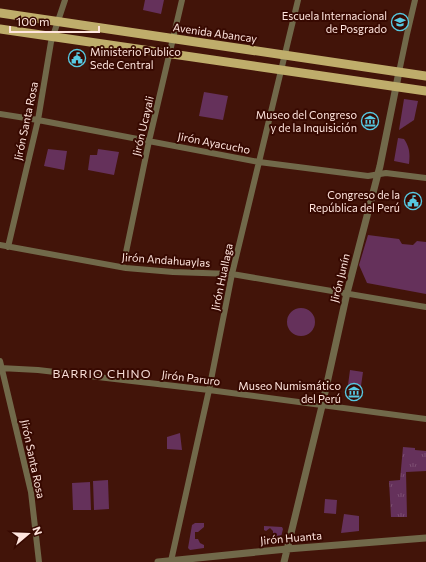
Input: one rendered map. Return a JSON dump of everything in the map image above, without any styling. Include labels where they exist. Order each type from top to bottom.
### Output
[{"type":"main road","name":"Avenida Abancay","points":[[0,13],[426,76]]},
{"type":"main road","points":[[0,30],[170,53],[282,71],[426,91]]},
{"type":"street","name":"Jirón Santa Rosa","points":[[8,247],[38,120],[52,37],[65,0]]},
{"type":"street","name":"Jirón Ucayali","points":[[124,262],[149,141],[182,0]]},
{"type":"street","name":"Jirón Huallaga","points":[[171,561],[209,390],[232,274],[298,0]]},
{"type":"street","name":"Jirón Junín","points":[[284,562],[322,406],[347,293],[378,174],[397,87],[405,41],[415,0]]},
{"type":"street","name":"Jirón Ayacucho","points":[[0,114],[259,162],[368,176],[386,173],[426,178]]},
{"type":"street","name":"Jirón Andahuaylas","points":[[0,245],[124,262],[173,272],[232,274],[426,307]]},
{"type":"street","name":"Jirón Santa Rosa","points":[[1,365],[31,492],[39,562]]},
{"type":"street","name":"Jirón Paruro","points":[[1,365],[209,390],[426,419]]},
{"type":"street","name":"Jirón Huanta","points":[[158,562],[287,549],[426,538]]},
{"type":"green space","points":[[145,0],[164,0],[161,14],[143,10]]},
{"type":"green space","points":[[204,92],[228,96],[223,120],[199,116]]},
{"type":"green space","points":[[404,99],[418,101],[414,120],[399,130]]},
{"type":"green space","points":[[398,138],[404,139],[407,145],[409,164],[394,161]]},
{"type":"green space","points":[[48,149],[67,151],[64,170],[44,166]]},
{"type":"green space","points":[[98,149],[119,152],[114,175],[88,170],[90,155],[97,155]]},
{"type":"green space","points":[[368,235],[399,239],[402,244],[413,245],[417,241],[426,242],[426,294],[367,283],[359,265]]},
{"type":"green space","points":[[301,308],[311,312],[315,322],[311,332],[301,336],[291,332],[287,322],[291,312]]},
{"type":"green space","points":[[350,370],[363,372],[361,386],[348,385]]},
{"type":"green space","points":[[180,433],[182,450],[167,449],[167,437]]},
{"type":"green space","points":[[403,447],[426,451],[426,471],[406,472],[407,517],[391,517],[389,481],[400,480]]},
{"type":"green space","points":[[108,480],[109,509],[94,510],[93,481]]},
{"type":"green space","points":[[90,482],[91,510],[73,510],[72,483]]},
{"type":"green space","points":[[325,499],[337,500],[336,514],[324,513]]},
{"type":"green space","points":[[344,514],[359,516],[359,531],[341,533]]},
{"type":"green space","points":[[195,523],[204,523],[204,527],[198,532],[195,532],[195,539],[198,539],[200,543],[204,545],[204,548],[190,550],[188,548],[192,525]]},
{"type":"green space","points":[[264,526],[282,527],[283,529],[280,541],[264,543],[266,538],[271,540],[273,538],[273,531],[270,528],[266,531],[264,530]]},
{"type":"place","name":"Escuela Internacional de Posgrado","points":[[400,22]]},
{"type":"place","name":"Ministerio Publico Sede Central","points":[[77,58]]},
{"type":"place","name":"Museo del Congreso y de la Inquisición","points":[[370,121]]},
{"type":"place","name":"Congreso de la República del Perú","points":[[413,201]]},
{"type":"place","name":"Museo Numismático del Perú","points":[[354,392]]},
{"type":"district","name":"BARRIO CHINO","points":[[102,374]]}]
